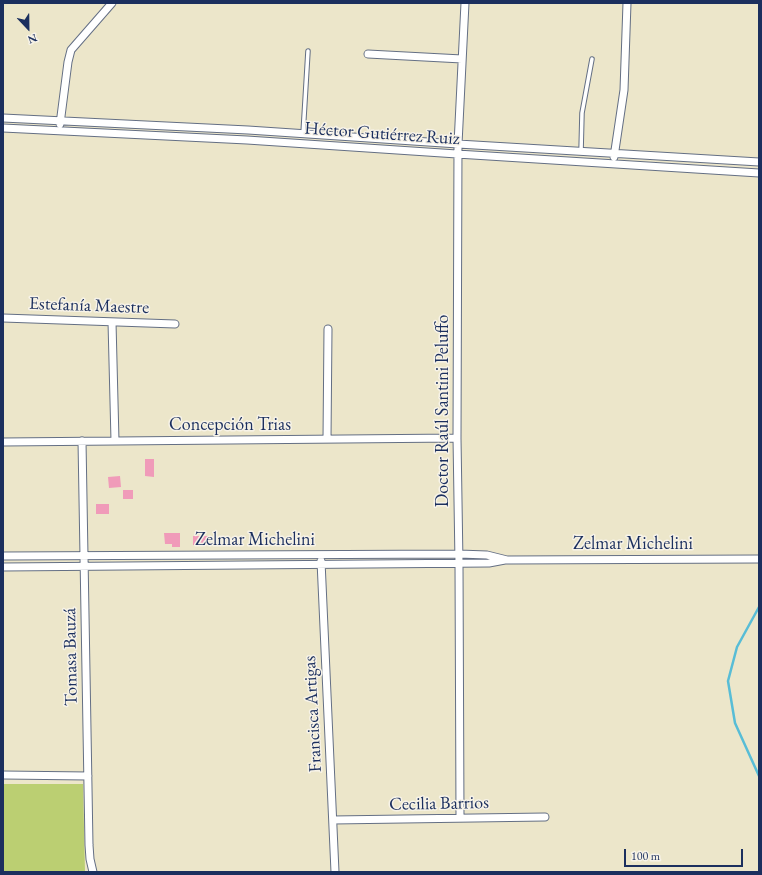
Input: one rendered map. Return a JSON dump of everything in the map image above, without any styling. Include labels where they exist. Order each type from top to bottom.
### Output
[{"type":"street","points":[[59,131],[68,62],[71,50],[112,3]]},
{"type":"street","name":"Doctor Raúl Santini Peluffo","points":[[460,818],[457,438],[458,144],[465,3]]},
{"type":"street","points":[[614,164],[614,154],[624,90],[627,3]]},
{"type":"street","points":[[368,54],[462,59]]},
{"type":"street","name":"Héctor Gutiérrez Ruiz","points":[[3,118],[303,134],[759,162]]},
{"type":"street","name":"Héctor Gutiérrez Ruiz","points":[[3,128],[247,140],[759,173]]},
{"type":"street","name":"Estefanía Maestre","points":[[3,318],[175,324]]},
{"type":"street","points":[[112,322],[115,441]]},
{"type":"street","points":[[327,439],[328,329]]},
{"type":"street","name":"Concepción Trias","points":[[3,442],[457,438]]},
{"type":"street","name":"Tomasa Bauzá","points":[[82,441],[89,851],[93,872]]},
{"type":"street","name":"Zelmar Michelini","points":[[3,556],[459,554],[487,556],[507,560]]},
{"type":"street","name":"Francisca Artigas","points":[[321,555],[335,872]]},
{"type":"street","name":"Zelmar Michelini","points":[[3,567],[489,563],[507,560],[759,559]]},
{"type":"street","points":[[3,774],[88,776]]},
{"type":"street","name":"Cecilia Barrios","points":[[333,820],[545,817]]},
{"type":"lane","points":[[303,134],[308,51]]},
{"type":"lane","points":[[581,152],[582,113],[592,59]]},
{"type":"green space","points":[[3,784],[83,784],[85,872],[3,872]]},
{"type":"building","points":[[145,459],[154,459],[154,477],[145,476]]},
{"type":"building","points":[[120,476],[121,487],[109,488],[108,477]]},
{"type":"building","points":[[123,490],[133,490],[133,499],[123,499]]},
{"type":"building","points":[[96,504],[109,504],[109,514],[96,514]]},
{"type":"building","points":[[164,533],[180,533],[180,547],[172,547],[172,544],[165,544]]},
{"type":"building","points":[[193,536],[208,536],[208,545],[193,545]]},
{"type":"waterway","points":[[759,607],[737,647],[728,681],[735,723],[759,776]]}]
